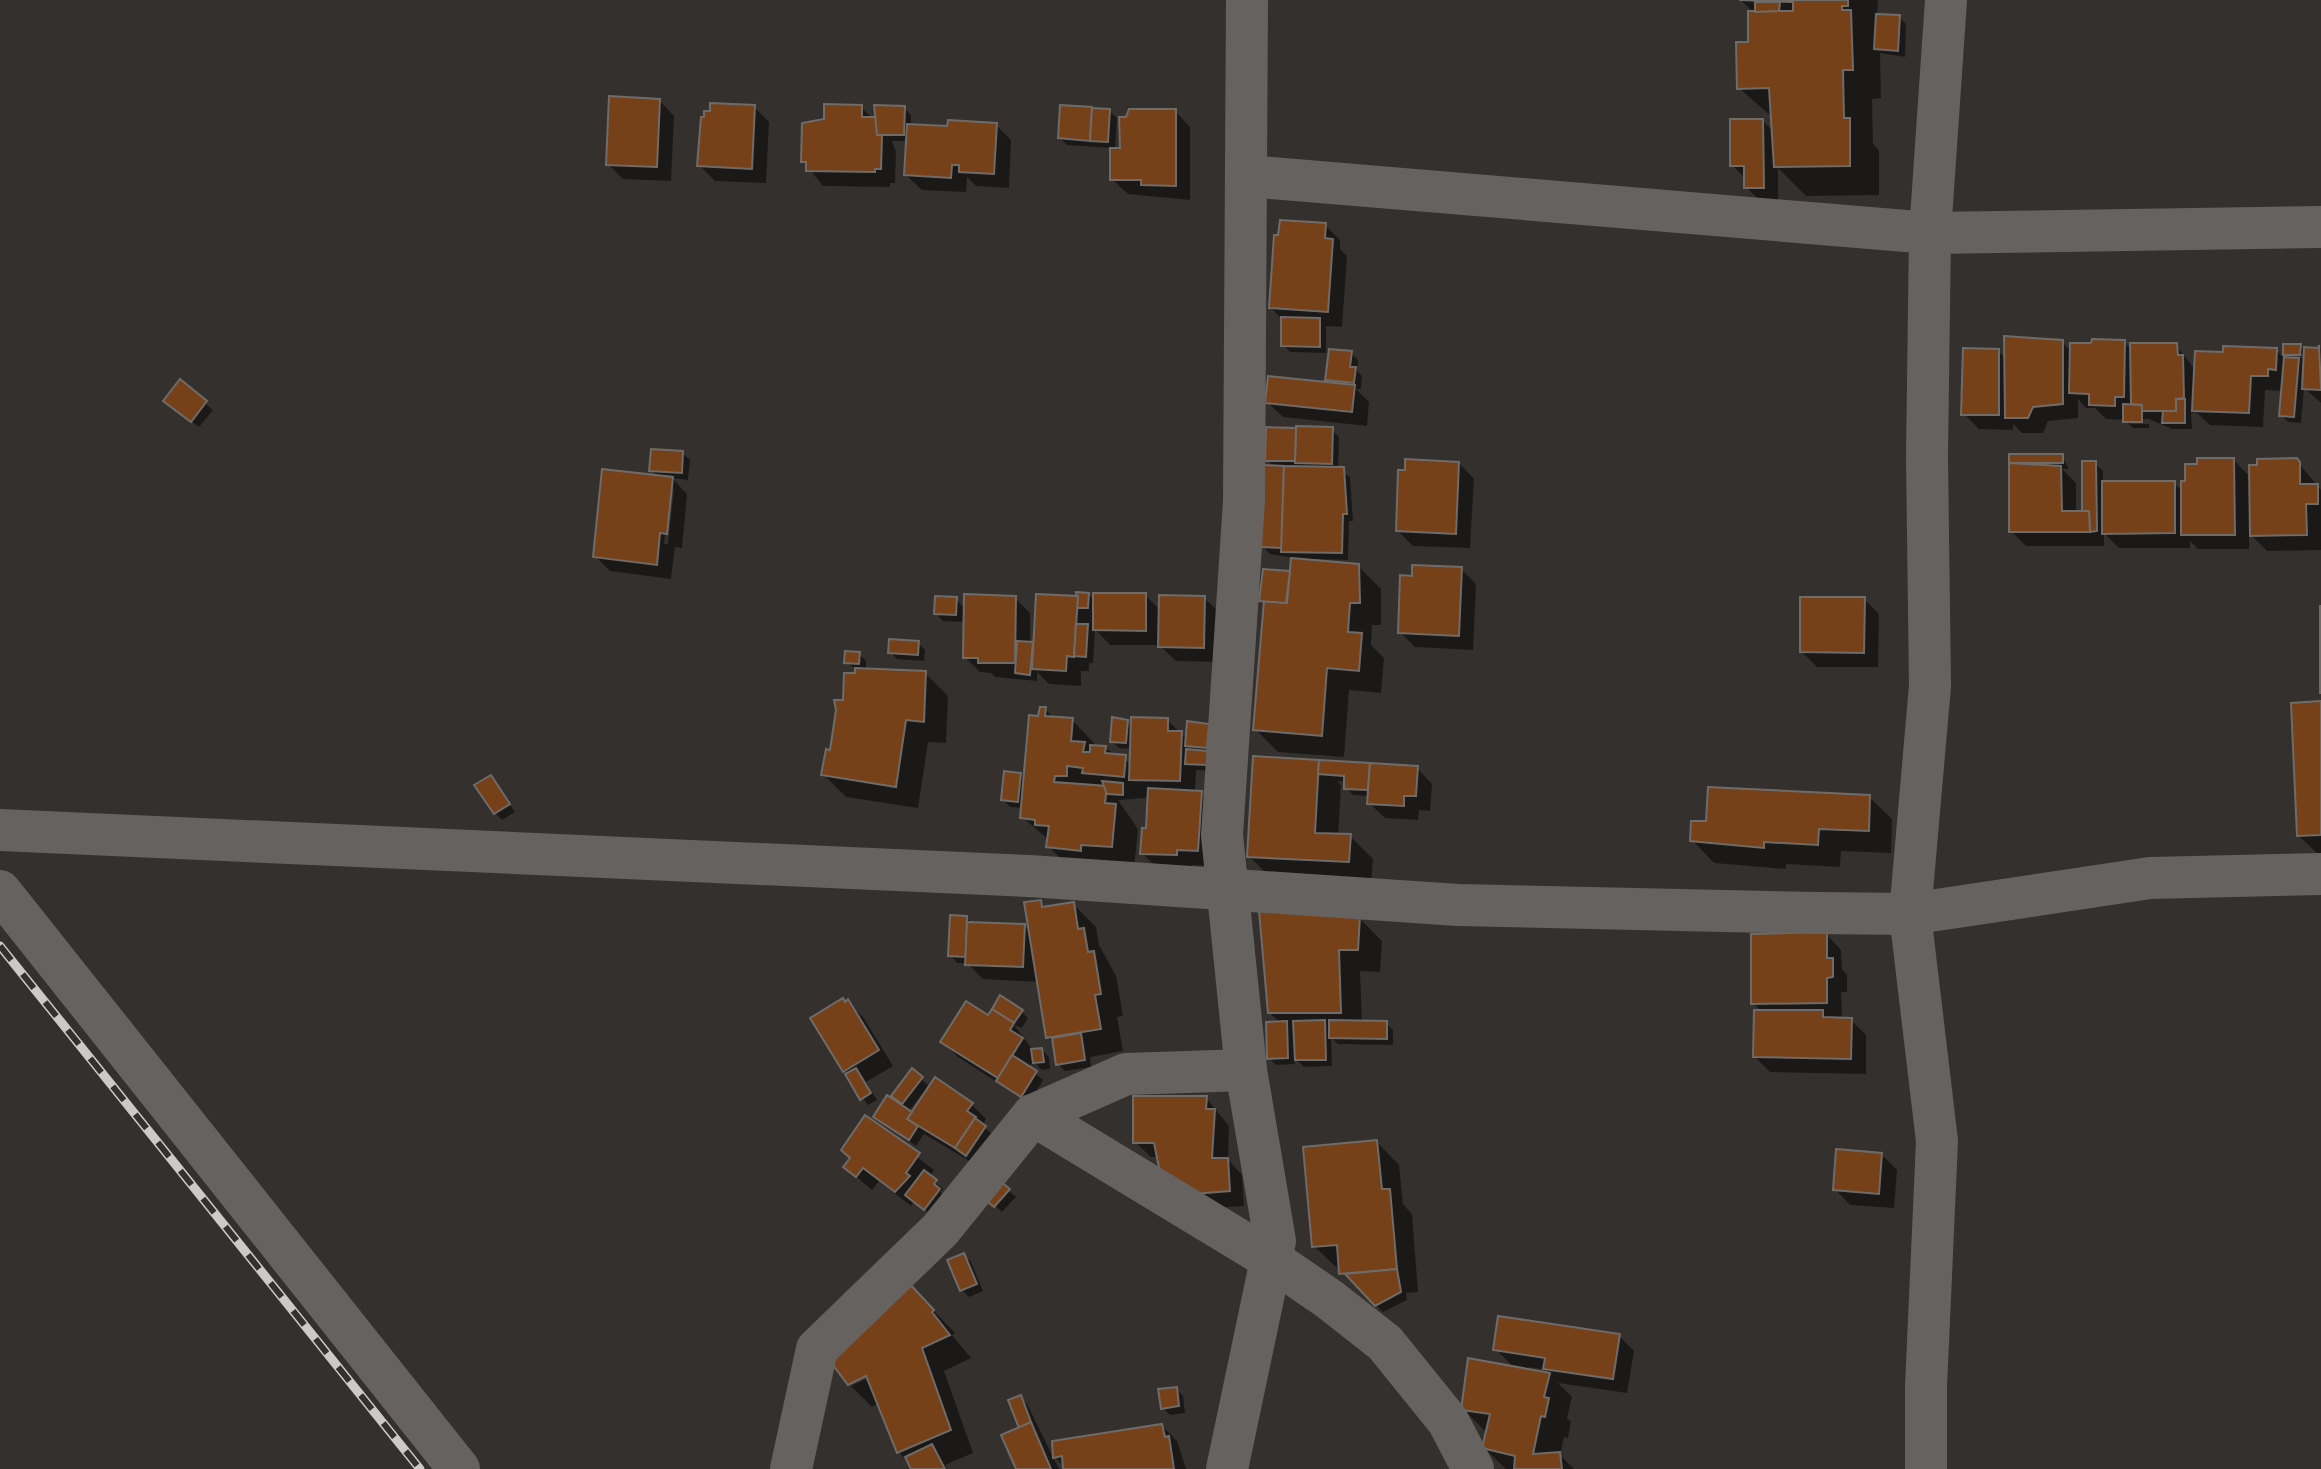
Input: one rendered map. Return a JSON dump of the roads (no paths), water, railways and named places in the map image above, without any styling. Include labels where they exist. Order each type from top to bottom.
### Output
[{"type":"street","points":[[1227,1469],[1275,1241],[1246,1070],[1222,835],[1244,501],[1247,0]]},
{"type":"street","points":[[1926,1469],[1926,1387],[1937,1141],[1910,914],[1930,686],[1927,456],[1930,233],[1946,0]]},
{"type":"street","points":[[1247,176],[1930,233],[2321,227]]},
{"type":"street","points":[[0,830],[1029,876],[1458,905],[1910,914],[2150,878],[2321,874]]},
{"type":"street","points":[[0,891],[459,1469]]},
{"type":"street","points":[[791,1469],[817,1349],[940,1230],[1033,1115],[1126,1074],[1246,1070]]},
{"type":"street","points":[[1033,1115],[1272,1260],[1385,1343],[1448,1421],[1473,1469]]},
{"type":"railway","points":[[0,946],[420,1469]]}]
